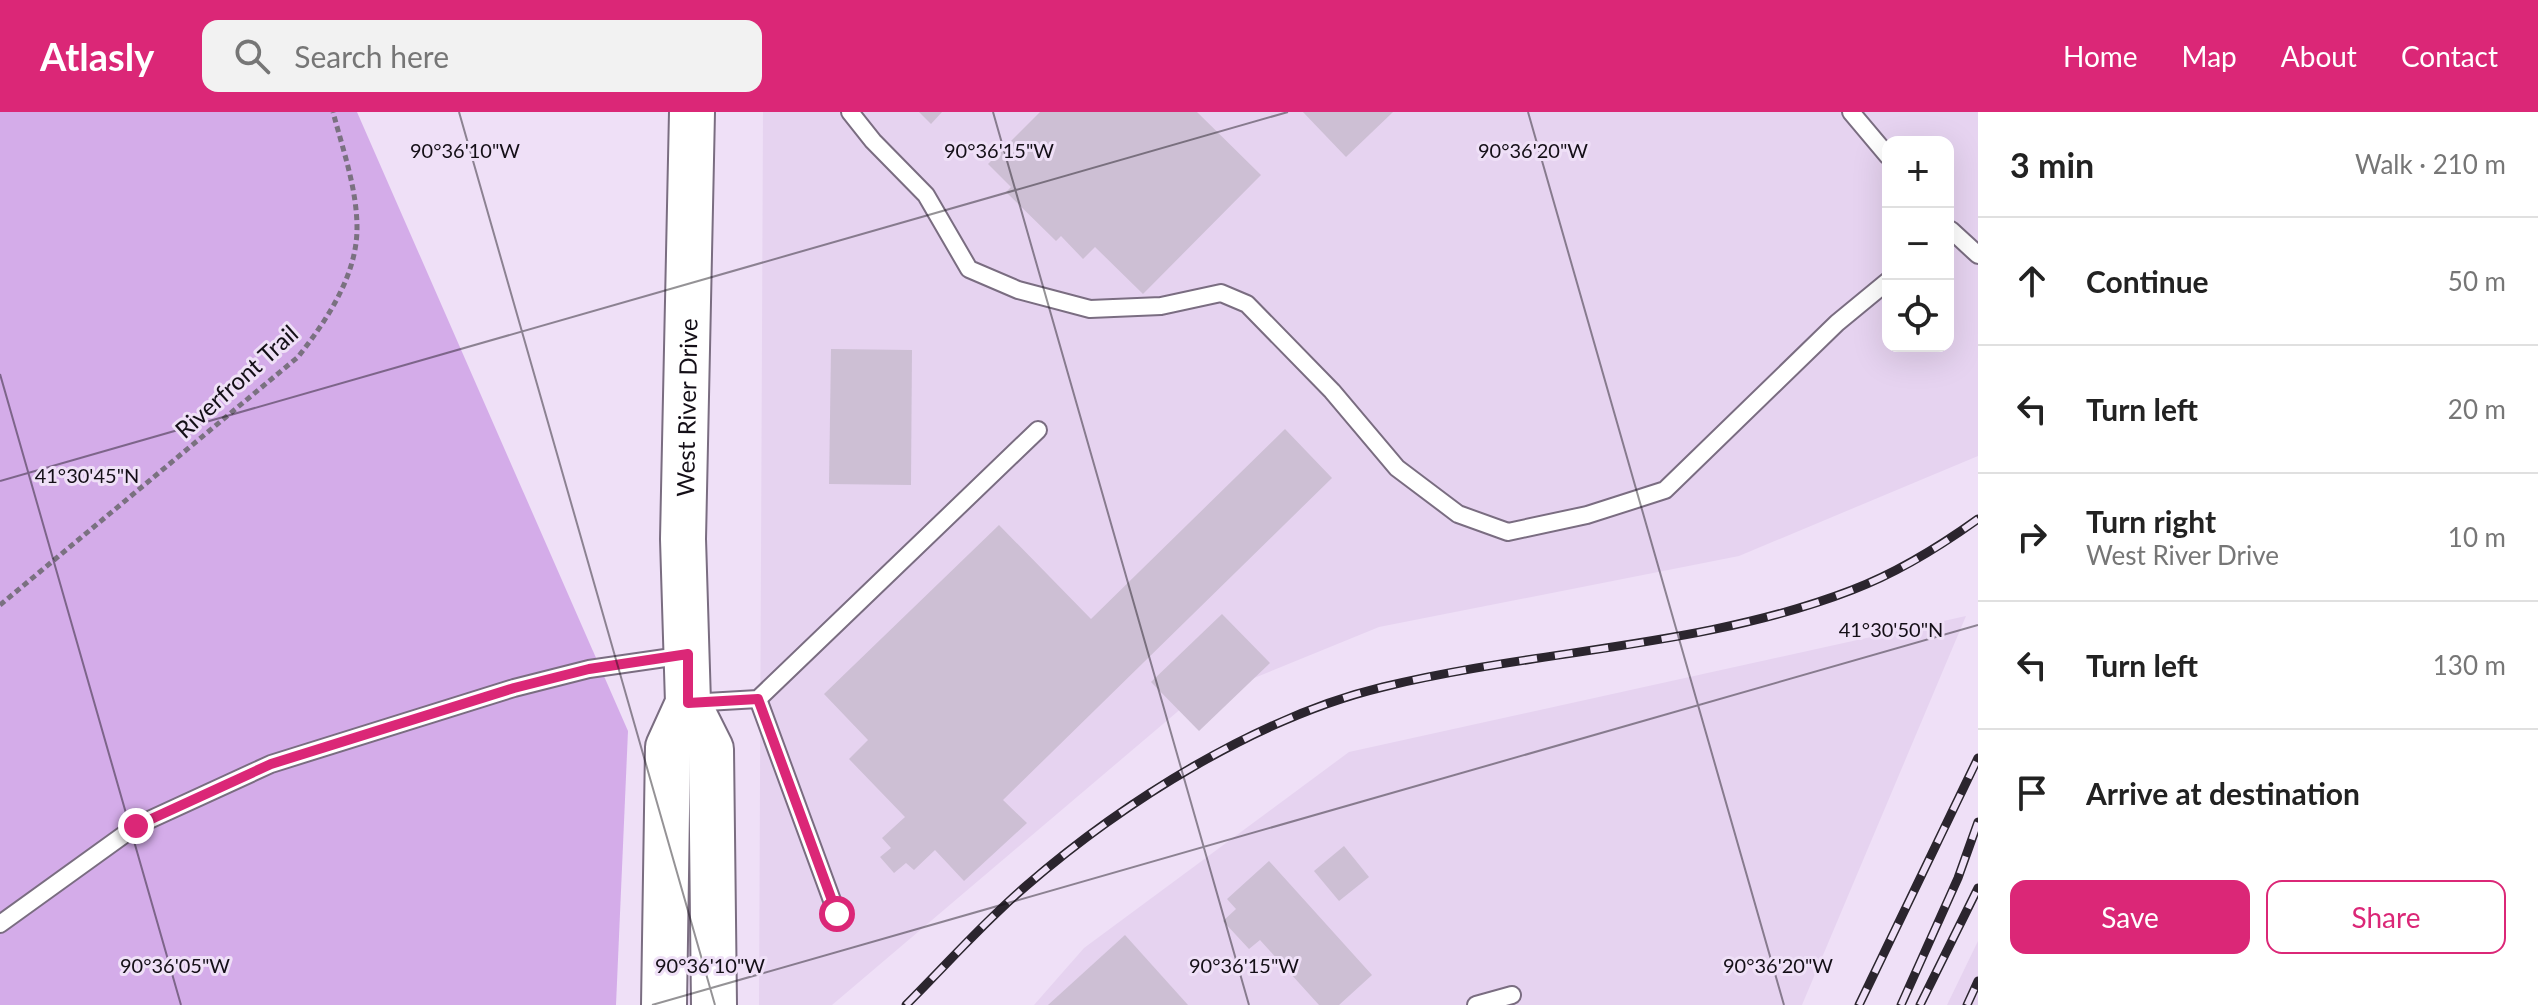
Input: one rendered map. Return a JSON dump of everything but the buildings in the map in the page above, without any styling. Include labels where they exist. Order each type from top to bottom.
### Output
[{"type":"main road","name":"West River Drive","points":[[664,1005],[668,747],[688,703],[683,539],[692,112]]},
{"type":"main road","name":"West River Drive","points":[[688,703],[711,749],[714,1005]]},
{"type":"lane","points":[[850,112],[873,141],[926,195],[969,269],[1018,290],[1090,309],[1161,306],[1221,293],[1247,304],[1332,391],[1397,468],[1458,514],[1508,532],[1587,515],[1665,490],[1837,323],[1882,286]]},
{"type":"lane","points":[[1851,112],[1882,149]]},
{"type":"lane","points":[[1954,234],[1978,255]]},
{"type":"lane","points":[[688,703],[758,699],[1038,430]]},
{"type":"lane","points":[[0,924],[136,826],[271,764],[514,688],[589,669],[688,654]]},
{"type":"lane","points":[[758,699],[837,914]]},
{"type":"lane","points":[[1476,1005],[1512,995]]},
{"type":"path","name":"Riverfront Trail","points":[[0,605],[298,357],[324,324],[348,274],[357,230],[352,184],[333,112]]},
{"type":"shaded area","points":[[0,112],[357,112],[628,731],[616,1005],[0,1005]]},
{"type":"shaded area","points":[[763,112],[1978,112],[1978,456],[1739,556],[1379,627],[1183,707],[832,1005],[759,1005]]},
{"type":"shaded area","points":[[1966,616],[1802,1005],[1034,1005],[1084,948],[1349,752]]},
{"type":"shaded area","points":[[1978,941],[1978,1005],[1947,1005]]},
{"type":"railway","points":[[906,1005],[1010,900],[1105,824],[1194,766],[1288,719],[1383,687],[1442,674],[1679,636],[1795,609],[1885,576],[1978,519]]},
{"type":"railway","points":[[1859,1005],[1978,758]]},
{"type":"railway","points":[[1901,1005],[1958,878],[1978,822]]},
{"type":"railway","points":[[1920,1005],[1978,888]]},
{"type":"railway","points":[[1967,1005],[1978,981]]},
{"type":"route","points":[[136,826],[271,764],[514,688],[589,669],[688,654],[688,703],[758,699],[837,914]]}]
